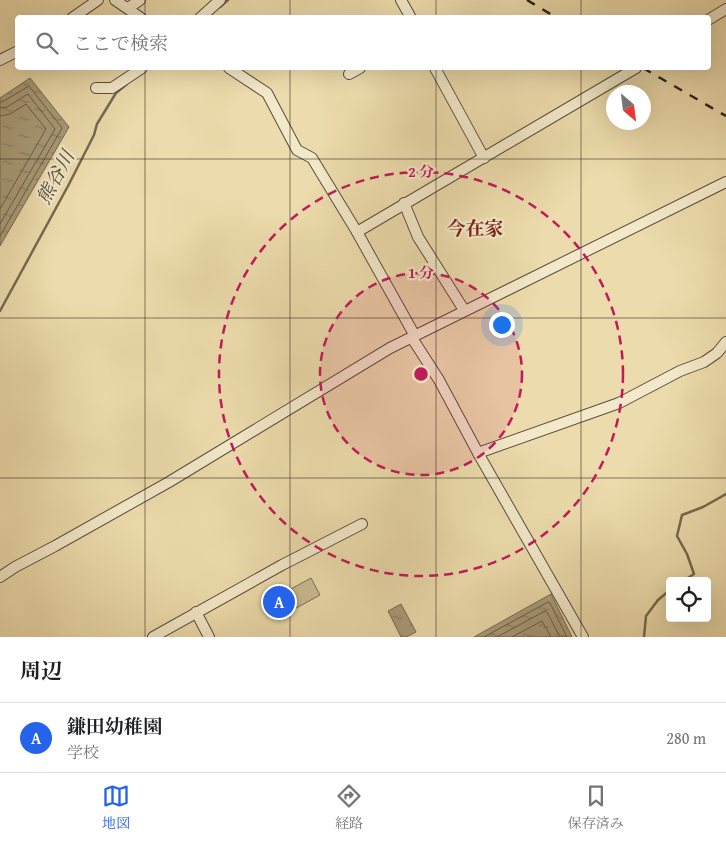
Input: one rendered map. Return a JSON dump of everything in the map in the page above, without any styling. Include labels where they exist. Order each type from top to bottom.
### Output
[{"type":"street","points":[[76,15],[98,0]]},
{"type":"street","points":[[115,0],[137,15]]},
{"type":"street","points":[[128,8],[140,0]]},
{"type":"street","points":[[203,15],[220,0]]},
{"type":"street","points":[[401,0],[408,15]]},
{"type":"street","points":[[711,18],[726,9]]},
{"type":"street","points":[[0,60],[15,52]]},
{"type":"street","points":[[96,88],[112,88],[139,70]]},
{"type":"street","points":[[233,70],[266,93],[297,150],[312,158],[357,232],[413,337],[583,637]]},
{"type":"street","points":[[350,74],[357,70]]},
{"type":"street","points":[[436,70],[484,158]]},
{"type":"street","points":[[357,232],[633,70]]},
{"type":"street","points":[[0,577],[169,482],[390,348],[726,182]]},
{"type":"street","points":[[404,203],[418,237],[464,310]]},
{"type":"street","points":[[478,453],[619,403],[674,374],[704,362],[717,353],[726,342]]},
{"type":"street","points":[[152,637],[282,565],[362,524]]},
{"type":"street","points":[[196,612],[209,637]]},
{"type":"shaded area","points":[[311,578],[320,595],[278,618],[269,601]]},
{"type":"water","points":[[30,78],[69,127],[0,246],[0,98]]},
{"type":"water","points":[[551,594],[572,637],[474,637]]},
{"type":"water","points":[[401,604],[416,632],[406,637],[401,637],[388,611]]},
{"type":"waterway","name":"熊谷川","points":[[220,7],[228,0]]},
{"type":"waterway","name":"熊谷川","points":[[0,311],[68,186],[94,135],[97,124],[116,93],[127,84]]},
{"type":"waterway","points":[[689,577],[694,574],[687,554],[677,536],[682,515],[703,507],[726,494]]},
{"type":"waterway","points":[[644,637],[646,616],[658,600],[666,593]]},
{"type":"railway","points":[[527,0],[552,15]]},
{"type":"railway","points":[[646,70],[726,116]]},
{"type":"place","name":"鎌田幼稚園","points":[[279,602]]},
{"type":"district","name":"今在家","points":[[475,228]]}]
